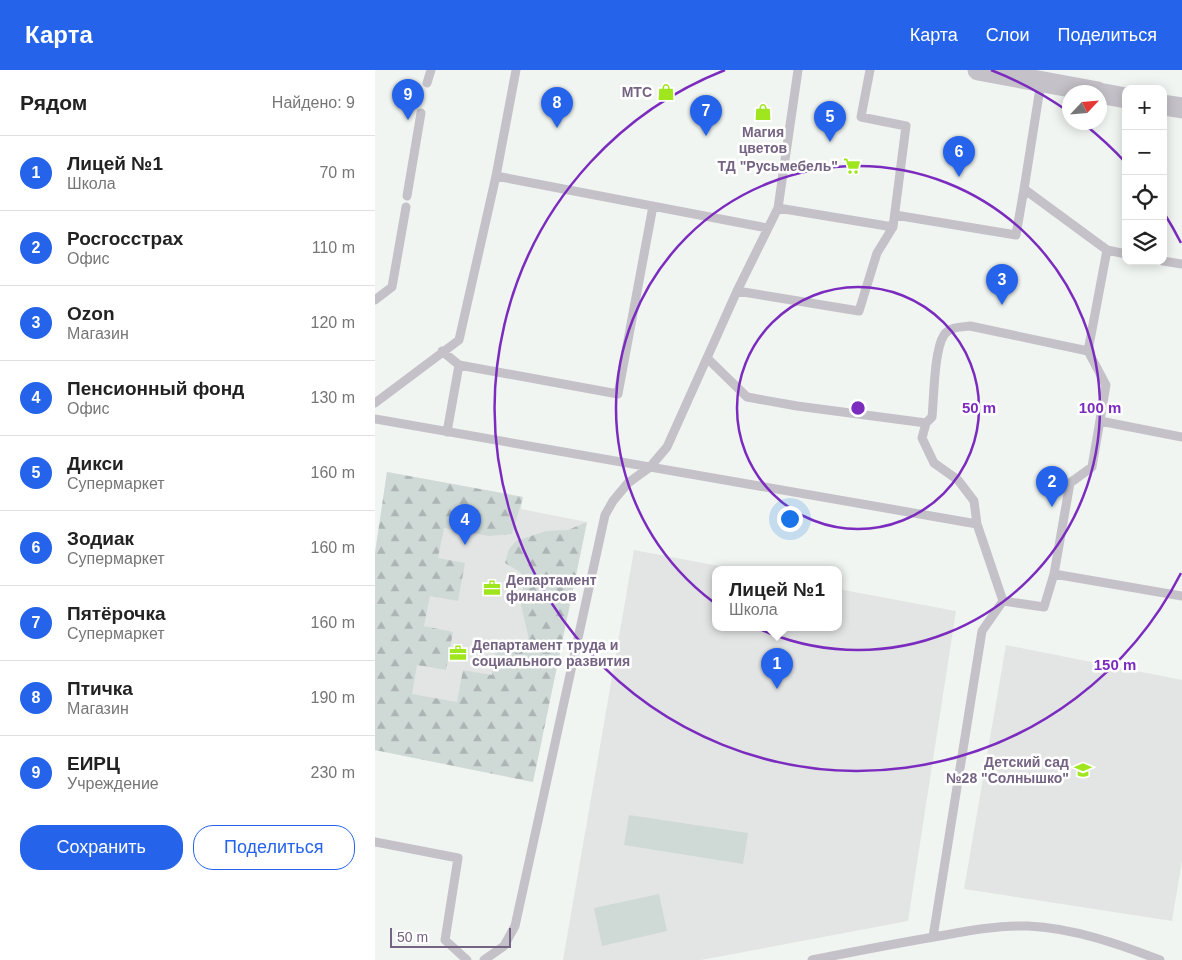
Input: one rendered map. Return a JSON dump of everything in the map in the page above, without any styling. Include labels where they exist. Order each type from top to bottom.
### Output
[{"type":"street","points":[[978,70],[1062,86]]},
{"type":"street","points":[[1107,94],[1122,97]]},
{"type":"street","points":[[1167,106],[1182,108]]},
{"type":"lane","points":[[427,83],[431,70]]},
{"type":"lane","points":[[375,403],[459,340],[496,176],[516,70]]},
{"type":"lane","points":[[486,959],[504,946],[515,926],[605,515],[628,482],[650,467],[667,447],[737,291],[778,208],[798,70]]},
{"type":"lane","points":[[737,291],[859,311],[877,253],[893,227],[906,126],[861,117],[870,70]]},
{"type":"lane","points":[[895,215],[1016,235],[1041,82]]},
{"type":"lane","points":[[407,196],[421,113]]},
{"type":"lane","points":[[496,176],[767,228]]},
{"type":"lane","points":[[1024,190],[1107,250],[1122,253]]},
{"type":"lane","points":[[442,351],[459,365],[618,394],[653,206]]},
{"type":"lane","points":[[375,300],[392,287],[406,207]]},
{"type":"lane","points":[[778,208],[893,227]]},
{"type":"lane","points":[[1003,601],[1044,607],[1054,574],[1070,483],[1092,467],[1106,385],[1088,351],[1107,250]]},
{"type":"lane","points":[[1167,262],[1182,264]]},
{"type":"lane","points":[[1003,601],[977,524],[974,500],[958,480],[934,463],[922,438],[926,423],[932,417],[938,356],[944,334],[951,329],[969,326],[1088,351]]},
{"type":"lane","points":[[707,358],[747,397],[797,406],[926,423]]},
{"type":"lane","points":[[447,432],[459,365]]},
{"type":"lane","points":[[375,419],[977,524]]},
{"type":"lane","points":[[1100,421],[1182,437]]},
{"type":"lane","points":[[1054,574],[1182,596]]},
{"type":"lane","points":[[933,937],[982,631],[1003,601]]},
{"type":"lane","points":[[375,842],[458,858],[445,940],[467,960]]},
{"type":"lane","points":[[811,960],[975,929],[1030,926],[1103,941],[1160,960]]},
{"type":"shaded area","points":[[387,472],[523,497],[521,509],[587,522],[533,782],[375,750],[375,553]]},
{"type":"shaded area","points":[[634,550],[719,566],[712,566],[712,631],[842,631],[842,590],[956,611],[908,921],[701,960],[563,960]]},
{"type":"shaded area","name":"Детский сад №28 \"Солнышко\"","points":[[1006,645],[1182,680],[1182,861],[1172,921],[964,889]]},
{"type":"green space","points":[[387,472],[523,497],[512,534],[489,536],[444,528],[438,558],[465,563],[458,601],[430,596],[424,626],[453,632],[446,670],[417,665],[412,694],[457,702],[463,670],[492,675],[497,644],[530,644],[520,600],[525,580],[520,572],[505,563],[509,549],[516,541],[546,531],[568,530],[587,522],[533,782],[375,750],[375,553]]},
{"type":"green space","points":[[629,815],[748,833],[743,864],[624,845]]},
{"type":"green space","points":[[659,894],[667,931],[602,946],[594,908]]},
{"type":"place","name":"МТС","points":[[666,92]]},
{"type":"place","name":"Магия цветов","points":[[763,112]]},
{"type":"place","name":"ЕИРЦ","points":[[408,120]]},
{"type":"place","name":"Птичка","points":[[557,128]]},
{"type":"place","name":"Пятёрочка","points":[[706,136]]},
{"type":"place","name":"Дикси","points":[[830,142]]},
{"type":"place","name":"ТД \"Русьмебель\"","points":[[852,166]]},
{"type":"place","name":"Зодиак","points":[[959,177]]},
{"type":"place","name":"Ozon","points":[[1002,305]]},
{"type":"place","name":"Росгосстрах","points":[[1052,507]]},
{"type":"place","name":"Пенсионный фонд","points":[[465,545]]},
{"type":"place","name":"Департамент финансов","points":[[492,588]]},
{"type":"place","name":"Департамент труда и социального развития","points":[[458,653]]},
{"type":"place","name":"Лицей №1","points":[[777,689]]},
{"type":"place","name":"Детский сад №28 \"Солнышко\"","points":[[1083,770]]}]
